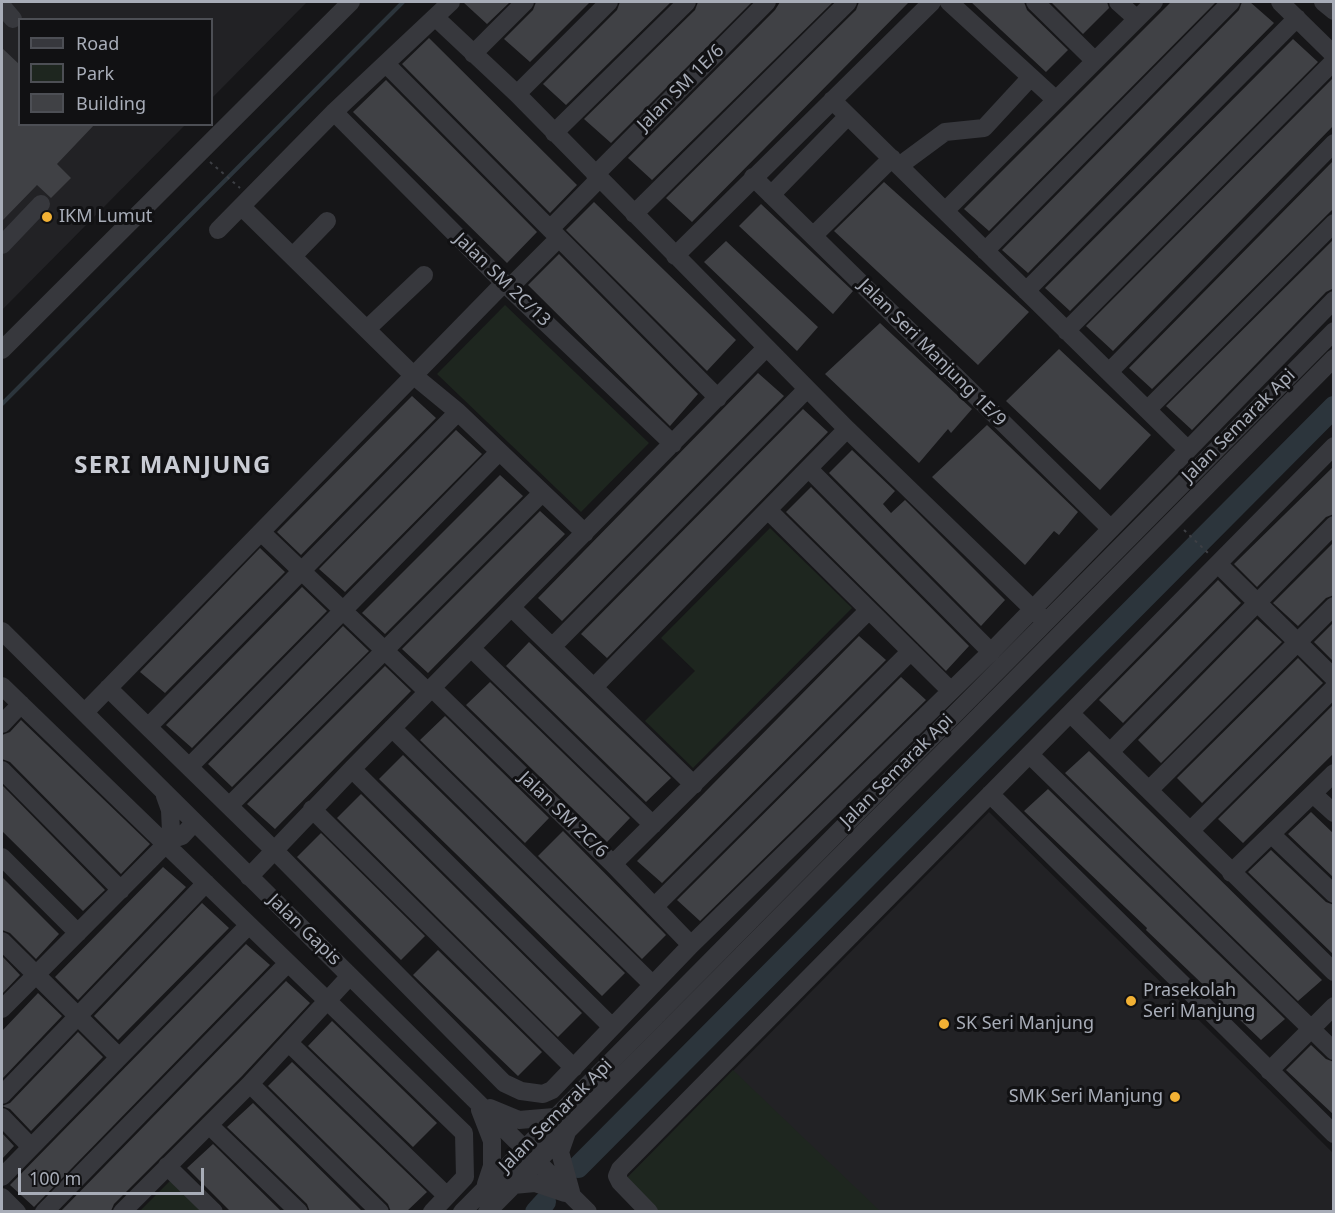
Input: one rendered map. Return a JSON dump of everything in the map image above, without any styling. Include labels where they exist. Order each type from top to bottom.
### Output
[{"type":"street","points":[[4,342],[351,2]]},
{"type":"street","points":[[218,230],[334,112],[387,65],[451,2]]},
{"type":"street","points":[[473,54],[525,2]]},
{"type":"street","points":[[516,94],[609,2]]},
{"type":"street","points":[[554,134],[687,2]]},
{"type":"street","name":"Jalan SM 1E/6","points":[[85,712],[413,375],[506,286],[554,233],[597,177],[767,2]]},
{"type":"street","points":[[634,214],[848,2]]},
{"type":"street","points":[[675,256],[932,2]]},
{"type":"street","points":[[949,2],[1056,100]]},
{"type":"street","points":[[1035,2],[1095,61]]},
{"type":"street","points":[[1118,2],[1137,19]]},
{"type":"street","points":[[945,211],[1154,2]]},
{"type":"street","points":[[986,251],[1232,2]]},
{"type":"street","points":[[1280,2],[1334,55]]},
{"type":"street","points":[[1323,2],[1334,11]]},
{"type":"street","points":[[435,17],[516,94],[847,429],[1046,621]]},
{"type":"street","points":[[1026,291],[1297,18]]},
{"type":"street","points":[[1066,330],[1334,61]]},
{"type":"street","points":[[387,65],[718,398]]},
{"type":"street","points":[[813,236],[895,162],[945,132],[984,128],[1031,77]]},
{"type":"street","points":[[832,100],[1188,450]]},
{"type":"street","name":"Jalan SM 2C/13","points":[[334,112],[506,286],[673,444]]},
{"type":"street","points":[[771,195],[848,116]]},
{"type":"street","points":[[1109,372],[1334,143]]},
{"type":"street","name":"Jalan Seri Manjung 1E/9","points":[[753,177],[1111,529]]},
{"type":"street","points":[[2,245],[41,204]]},
{"type":"street","points":[[242,207],[368,328],[413,375],[458,412],[585,533]]},
{"type":"street","points":[[293,256],[327,220]]},
{"type":"street","points":[[1147,410],[1334,223]]},
{"type":"street","points":[[368,328],[423,275]]},
{"type":"street","points":[[108,688],[274,850],[504,1083],[521,1091],[543,1094],[552,1090],[691,945],[991,652],[1046,621],[1111,529],[1334,300]]},
{"type":"street","name":"Jalan Semarak Api","points":[[462,1212],[484,1190],[530,1154],[562,1122],[1046,621],[1334,331]]},
{"type":"street","points":[[249,877],[352,768],[766,348]]},
{"type":"street","name":"Jalan Semarak Api","points":[[1046,621],[1334,358]]},
{"type":"street","points":[[552,647],[807,389]]},
{"type":"street","points":[[148,727],[458,412]]},
{"type":"street","points":[[594,687],[847,429]]},
{"type":"street","points":[[649,1212],[620,1182],[617,1176],[620,1169],[1071,714],[1213,558],[1334,446]]},
{"type":"street","points":[[189,767],[499,452]]},
{"type":"street","points":[[809,469],[991,652]]},
{"type":"street","points":[[229,806],[542,493]]},
{"type":"street","points":[[769,511],[951,691]]},
{"type":"street","points":[[1110,752],[1334,525]]},
{"type":"street","name":"Jalan SM 2C/6","points":[[261,532],[613,864],[691,945]]},
{"type":"street","points":[[1213,558],[1334,678]]},
{"type":"street","points":[[1149,790],[1334,606]]},
{"type":"street","points":[[512,608],[694,785]]},
{"type":"street","points":[[613,864],[869,610]]},
{"type":"street","name":"Jalan Gapis","points":[[2,631],[164,793],[178,832],[211,840],[588,1212]]},
{"type":"street","points":[[471,648],[653,825]]},
{"type":"street","points":[[654,907],[911,651]]},
{"type":"street","points":[[2,686],[178,832],[206,883],[326,1003],[464,1133],[465,1177],[432,1212]]},
{"type":"street","points":[[1190,831],[1334,688]]},
{"type":"street","points":[[2,724],[21,704]]},
{"type":"street","points":[[1071,714],[1334,972]]},
{"type":"street","points":[[392,728],[653,985]]},
{"type":"street","points":[[1030,755],[1334,1052]]},
{"type":"street","points":[[352,768],[612,1027]]},
{"type":"street","points":[[2,770],[121,890]]},
{"type":"street","points":[[1231,873],[1334,773]]},
{"type":"street","points":[[990,794],[1334,1134]]},
{"type":"street","points":[[1313,794],[1334,813]]},
{"type":"street","points":[[312,809],[574,1068]]},
{"type":"street","points":[[2,1008],[178,832]]},
{"type":"street","points":[[1271,834],[1334,894]]},
{"type":"street","points":[[2,856],[78,933]]},
{"type":"street","points":[[2,1095],[206,883]]},
{"type":"street","points":[[2,1177],[248,926]]},
{"type":"street","points":[[2,941],[119,1057]]},
{"type":"street","points":[[44,1212],[287,964]]},
{"type":"street","points":[[122,1212],[250,1084],[350,976]]},
{"type":"street","points":[[1269,1071],[1334,1006]]},
{"type":"street","points":[[289,1043],[447,1196]]},
{"type":"street","points":[[250,1084],[380,1212]]},
{"type":"street","points":[[476,1100],[508,1117],[519,1120],[562,1122],[560,1152],[573,1196]]},
{"type":"street","points":[[476,1100],[492,1141],[492,1167],[484,1190]]},
{"type":"street","points":[[2,1117],[31,1147]]},
{"type":"street","points":[[209,1125],[299,1212]]},
{"type":"street","name":"Jalan Semarak Api","points":[[487,1212],[513,1185],[530,1154]]},
{"type":"street","points":[[168,1166],[214,1212]]},
{"type":"street","points":[[513,1185],[535,1183],[573,1196]]},
{"type":"street","points":[[2,1197],[17,1212]]},
{"type":"path","points":[[216,166],[237,186]]},
{"type":"path","points":[[1186,531],[1213,558]]},
{"type":"shaded area","name":"IKM Lumut","points":[[2,2],[307,2],[213,97],[213,18],[18,18],[18,126],[184,126],[2,310]]},
{"type":"shaded area","name":"SK Seri Manjung","points":[[989,812],[1333,1153],[1334,1211],[655,1212],[624,1181]]},
{"type":"green space","points":[[505,305],[649,443],[581,512],[437,374]]},
{"type":"green space","points":[[770,528],[852,608],[693,768],[645,721],[695,671],[661,638]]},
{"type":"green space","points":[[733,1070],[880,1211],[655,1211],[624,1181]]},
{"type":"green space","points":[[172,1179],[205,1212],[139,1212]]},
{"type":"building","points":[[463,2],[510,2],[487,24]]},
{"type":"building","points":[[536,2],[590,2],[530,62],[504,39],[533,10]]},
{"type":"building","points":[[620,2],[671,2],[566,105],[543,84],[617,10]]},
{"type":"building","points":[[698,2],[752,2],[611,143],[584,119],[695,10]]},
{"type":"building","points":[[780,2],[833,2],[652,180],[628,158],[775,10]]},
{"type":"building","points":[[859,2],[909,2],[692,222],[666,198],[856,10]]},
{"type":"building","points":[[971,2],[1024,2],[1027,10],[1068,50],[1046,72]]},
{"type":"building","points":[[1051,2],[1107,2],[1109,8],[1083,34]]},
{"type":"building","points":[[1171,2],[1216,2],[989,231],[964,209]]},
{"type":"building","points":[[1242,2],[1250,2],[1274,23],[1028,273],[1002,250],[1239,10]]},
{"type":"building","points":[[429,38],[577,185],[550,213],[402,64]]},
{"type":"building","points":[[1293,39],[1318,62],[1070,311],[1045,288]]},
{"type":"building","points":[[2,48],[18,63],[18,126],[93,126],[57,164],[71,178],[51,198],[37,185],[2,221]]},
{"type":"building","points":[[1334,77],[1334,125],[1113,351],[1086,326]]},
{"type":"building","points":[[386,80],[537,232],[507,263],[353,112]]},
{"type":"building","points":[[1334,160],[1334,208],[1152,389],[1129,368]]},
{"type":"building","points":[[884,182],[1029,312],[978,365],[834,231]]},
{"type":"building","points":[[594,202],[736,340],[707,371],[566,230]]},
{"type":"building","points":[[761,204],[853,291],[833,314],[739,226]]},
{"type":"building","points":[[1334,239],[1334,288],[1326,292],[1192,430],[1166,406]]},
{"type":"building","points":[[726,241],[818,327],[797,351],[704,262]]},
{"type":"building","points":[[559,254],[698,394],[670,426],[528,285]]},
{"type":"building","points":[[880,323],[972,409],[951,433],[948,429],[919,463],[825,374]]},
{"type":"building","points":[[1059,349],[1151,435],[1100,490],[1006,401]]},
{"type":"building","points":[[758,373],[784,396],[562,621],[538,598]]},
{"type":"building","points":[[412,396],[436,418],[301,555],[277,532]]},
{"type":"building","points":[[803,409],[828,432],[607,658],[581,634]]},
{"type":"building","points":[[987,425],[1078,512],[1059,535],[1054,531],[1025,565],[932,477]]},
{"type":"building","points":[[456,430],[482,454],[345,592],[319,569]]},
{"type":"building","points":[[852,450],[895,491],[883,504],[891,513],[905,500],[1005,600],[981,626],[829,473]]},
{"type":"building","points":[[1334,466],[1334,514],[1326,517],[1257,587],[1234,564]]},
{"type":"building","points":[[500,475],[523,496],[385,634],[362,613]]},
{"type":"building","points":[[811,487],[969,646],[946,671],[786,512]]},
{"type":"building","points":[[540,511],[565,534],[428,673],[402,649]]},
{"type":"building","points":[[1334,542],[1334,595],[1326,598],[1298,626],[1273,603]]},
{"type":"building","points":[[260,548],[285,572],[165,693],[140,672]]},
{"type":"building","points":[[1218,580],[1241,603],[1123,723],[1099,700]]},
{"type":"building","points":[[302,587],[327,611],[192,748],[166,725]]},
{"type":"building","points":[[1257,619],[1282,642],[1161,763],[1138,740]]},
{"type":"building","points":[[1334,622],[1334,662],[1314,642]]},
{"type":"building","points":[[343,626],[369,651],[232,787],[208,764]]},
{"type":"building","points":[[859,636],[886,660],[662,883],[637,861]]},
{"type":"building","points":[[529,642],[671,778],[646,802],[506,666]]},
{"type":"building","points":[[1298,658],[1323,683],[1202,803],[1177,778]]},
{"type":"building","points":[[385,666],[411,691],[275,829],[247,804]]},
{"type":"building","points":[[901,677],[926,700],[700,921],[677,900]]},
{"type":"building","points":[[490,682],[630,818],[607,842],[466,705]]},
{"type":"building","points":[[1334,704],[1334,753],[1243,843],[1218,819]]},
{"type":"building","points":[[445,716],[549,818],[525,843],[420,740]]},
{"type":"building","points":[[21,720],[150,844],[121,874],[10,762],[2,759],[2,735],[10,732]]},
{"type":"building","points":[[1089,751],[1322,980],[1298,1001],[1065,773]]},
{"type":"building","points":[[403,755],[625,973],[602,996],[379,779]]},
{"type":"building","points":[[2,785],[105,890],[83,911],[2,831]]},
{"type":"building","points":[[1048,789],[1285,1019],[1261,1040],[1146,930],[1147,928],[1024,811]]},
{"type":"building","points":[[361,794],[582,1013],[558,1037],[337,818]]},
{"type":"building","points":[[1311,812],[1334,834],[1334,878],[1288,834]]},
{"type":"building","points":[[563,831],[666,935],[642,959],[538,856]]},
{"type":"building","points":[[321,833],[425,936],[401,960],[297,857]]},
{"type":"building","points":[[1271,850],[1326,902],[1334,905],[1334,955],[1248,872]]},
{"type":"building","points":[[163,867],[186,887],[78,1000],[55,977]]},
{"type":"building","points":[[2,877],[59,934],[36,959],[10,933],[2,930]]},
{"type":"building","points":[[202,903],[229,928],[118,1040],[94,1016]]},
{"type":"building","points":[[246,944],[270,965],[34,1207],[10,1185]]},
{"type":"building","points":[[438,950],[542,1052],[518,1076],[413,975]]},
{"type":"building","points":[[2,956],[20,975],[2,994]]},
{"type":"building","points":[[286,981],[310,1003],[242,1076],[114,1204],[111,1211],[60,1212]]},
{"type":"building","points":[[38,993],[62,1016],[2,1079],[2,1031]]},
{"type":"building","points":[[332,1021],[437,1123],[413,1147],[308,1046]]},
{"type":"building","points":[[78,1032],[103,1057],[31,1131],[10,1109],[2,1106],[10,1103]]},
{"type":"building","points":[[1311,1045],[1326,1059],[1334,1062],[1334,1115],[1286,1070]]},
{"type":"building","points":[[292,1062],[427,1192],[406,1212],[391,1212],[388,1204],[268,1086]]},
{"type":"building","points":[[253,1103],[363,1212],[310,1212],[307,1204],[227,1127]]},
{"type":"building","points":[[2,1133],[14,1146],[2,1159]]},
{"type":"building","points":[[213,1144],[282,1212],[231,1212],[187,1168]]},
{"type":"waterway","points":[[2,404],[403,2]]},
{"type":"waterway","points":[[578,1167],[1334,407]]},
{"type":"waterway","points":[[536,1212],[545,1202]]},
{"type":"place","name":"IKM Lumut","points":[[47,217]]},
{"type":"place","name":"Prasekolah Seri Manjung","points":[[1131,1001]]},
{"type":"place","name":"SK Seri Manjung","points":[[944,1024]]},
{"type":"place","name":"SMK Seri Manjung","points":[[1175,1097]]},
{"type":"district","name":"SERI MANJUNG","points":[[173,466]]}]
